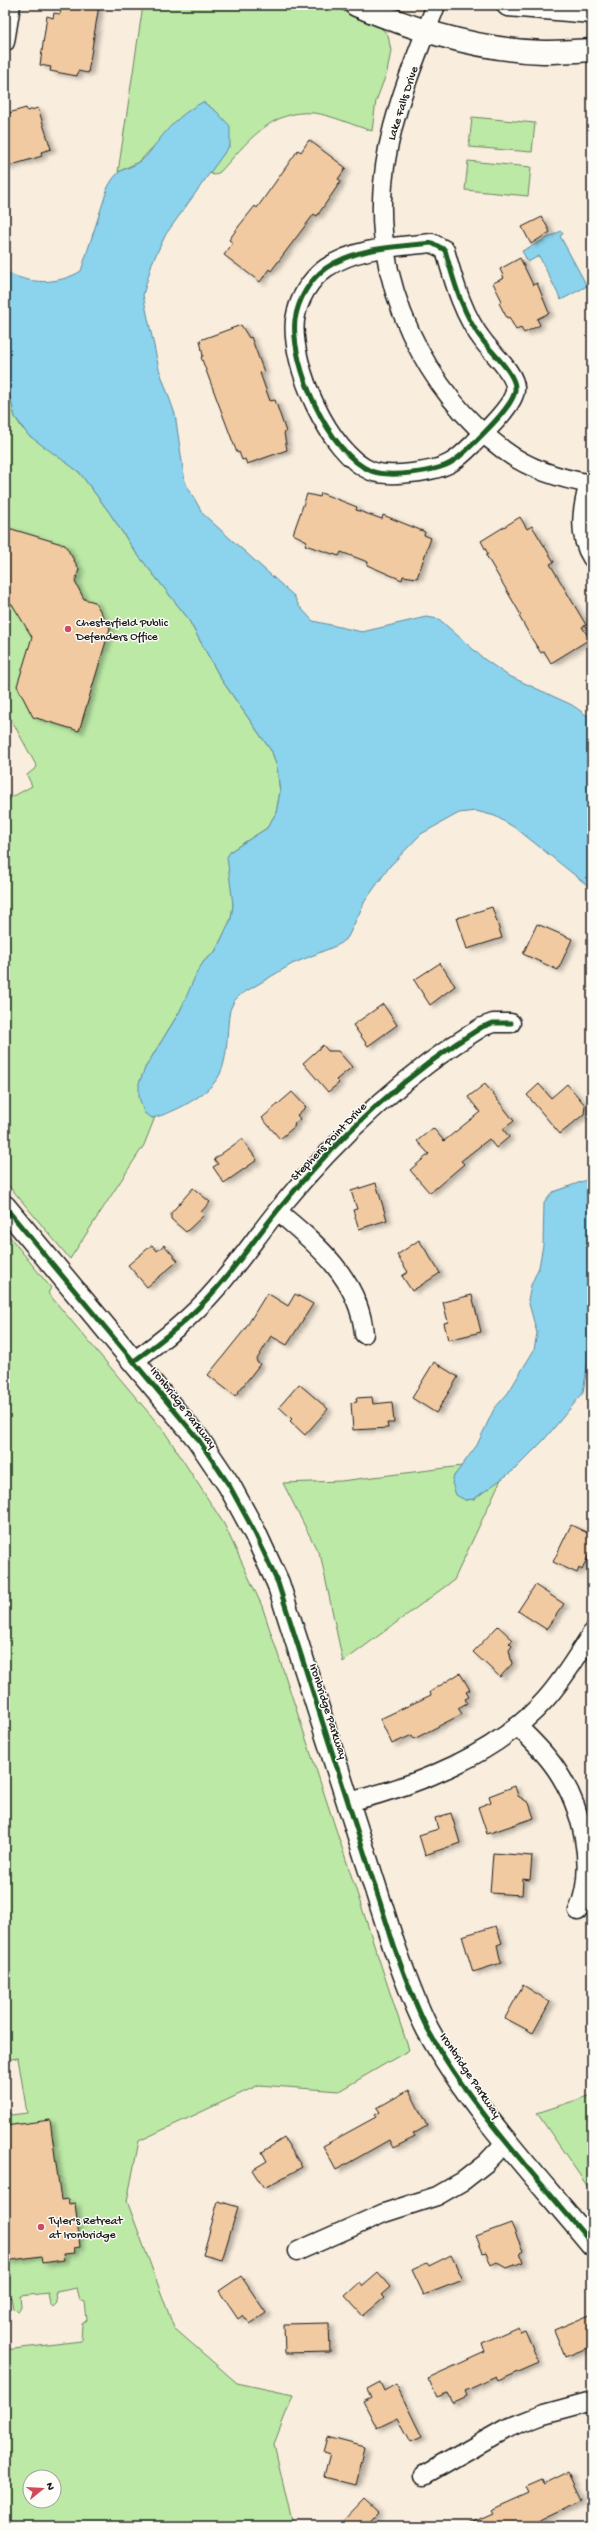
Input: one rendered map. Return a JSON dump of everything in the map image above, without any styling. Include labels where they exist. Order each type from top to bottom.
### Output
[{"type":"street","points":[[5,42],[11,5]]},
{"type":"street","points":[[356,5],[426,31],[474,43],[523,50],[592,50]]},
{"type":"street","name":"Lake Falls Drive","points":[[436,5],[393,122],[387,150],[383,185],[386,249],[400,305],[426,365],[439,384],[484,434],[506,452],[530,466],[591,483]]},
{"type":"street","points":[[508,5],[592,12]]},
{"type":"street","points":[[432,243],[441,246],[445,250],[466,313],[482,340],[512,375],[515,382],[514,395],[484,434],[451,463],[407,473],[382,473],[372,471],[355,461],[341,448],[324,421],[311,395],[301,367],[296,337],[298,308],[306,290],[326,268],[361,252],[386,249],[432,243]]},
{"type":"street","points":[[591,483],[582,516],[583,537],[592,558]]},
{"type":"street","name":"Stephens Point Drive","points":[[134,1361],[166,1338],[212,1294],[277,1211],[316,1165],[366,1115],[416,1071],[482,1026],[493,1023],[511,1023]]},
{"type":"street","name":"Ironbridge Parkway","points":[[5,1207],[198,1439],[229,1485],[255,1533],[278,1584],[409,1988],[428,2029],[451,2068],[507,2141],[592,2244]]},
{"type":"street","points":[[277,1211],[310,1239],[330,1259],[351,1288],[358,1301],[364,1334]]},
{"type":"street","points":[[348,1802],[385,1793],[422,1780],[456,1764],[517,1726],[544,1701],[565,1676],[592,1633]]},
{"type":"street","points":[[517,1726],[538,1746],[556,1769],[571,1794],[581,1822],[589,1856],[589,1876],[587,1891],[578,1911]]},
{"type":"street","points":[[298,2251],[384,2212],[437,2196],[463,2182],[486,2163],[507,2141]]},
{"type":"street","points":[[424,2475],[505,2429],[544,2414],[592,2401]]},
{"type":"green space","points":[[143,5],[329,5],[379,26],[388,35],[391,51],[387,72],[376,101],[372,131],[321,114],[298,113],[284,117],[260,130],[239,150],[220,172],[214,175],[209,173],[230,145],[152,148],[140,161],[118,172]]},
{"type":"green space","points":[[472,117],[535,123],[532,152],[469,147]]},
{"type":"green space","points":[[468,161],[531,167],[528,196],[465,190]]},
{"type":"green space","points":[[5,376],[15,417],[22,428],[79,472],[109,512],[134,550],[187,617],[221,679],[272,752],[277,767],[280,792],[276,813],[267,828],[231,851],[233,905],[231,919],[215,952],[204,961],[180,1011],[145,1068],[152,1118],[155,1117],[144,1145],[70,1259],[5,1181],[5,801],[32,786],[27,775],[37,767],[5,708],[5,661],[9,645],[5,631]]},
{"type":"green space","points":[[5,1231],[51,1288],[48,1293],[164,1431],[224,1524],[262,1606],[409,2050],[339,2091],[259,2085],[139,2141],[127,2201],[174,2328],[237,2383],[293,2395],[274,2444],[293,2526],[5,2526],[5,2350],[81,2341],[82,2324],[87,2320],[85,2302],[80,2300],[77,2288],[56,2292],[57,2303],[53,2307],[50,2304],[48,2293],[20,2296],[21,2307],[19,2311],[13,2309],[11,2297],[5,2298],[5,2106],[11,2115],[27,2113],[18,2058],[5,2060]]},
{"type":"green space","points":[[462,1466],[454,1476],[465,1500],[474,1499],[502,1477],[454,1580],[343,1662],[321,1558],[283,1483],[341,1481]]},
{"type":"green space","points":[[592,2095],[592,2193],[537,2113]]},
{"type":"water","points":[[203,102],[216,111],[230,126],[230,145],[166,234],[152,263],[143,295],[159,369],[175,414],[185,482],[203,514],[294,596],[299,606],[313,621],[362,632],[426,617],[439,619],[484,659],[507,675],[572,705],[592,719],[592,889],[517,829],[495,816],[476,811],[459,813],[421,834],[390,866],[365,901],[348,937],[338,945],[292,964],[240,995],[234,1001],[230,1010],[225,1059],[220,1074],[215,1081],[200,1096],[180,1108],[152,1118],[144,1113],[139,1097],[139,1083],[145,1068],[180,1011],[197,972],[204,961],[215,952],[231,919],[233,905],[227,857],[231,851],[267,828],[276,813],[280,792],[277,767],[272,752],[221,679],[187,617],[134,550],[109,512],[79,472],[28,435],[15,417],[5,376],[5,271],[24,279],[43,282],[63,279],[81,271],[108,187],[112,180],[119,172],[144,159],[173,123],[190,109]]},
{"type":"water","points":[[561,231],[563,234],[560,236],[587,286],[561,300],[539,256],[528,262],[522,251]]},
{"type":"water","points":[[592,1178],[592,1335],[583,1393],[543,1441],[514,1470],[474,1499],[465,1500],[456,1495],[452,1483],[454,1476],[477,1445],[494,1409],[508,1393],[534,1350],[537,1333],[528,1300],[531,1285],[539,1267],[543,1245],[544,1203],[553,1192]]},
{"type":"building","points":[[62,5],[99,5],[88,73],[78,71],[77,76],[50,71],[51,67],[40,65],[47,16],[53,18],[54,13],[60,14]]},
{"type":"building","points":[[26,108],[27,111],[38,108],[51,149],[41,152],[42,156],[5,167],[5,114]]},
{"type":"building","points":[[309,140],[346,168],[338,179],[341,181],[317,216],[314,214],[271,271],[269,269],[260,282],[224,255],[233,243],[229,240],[255,206],[257,208],[298,150],[301,152]]},
{"type":"building","points":[[542,217],[550,232],[531,244],[522,227]]},
{"type":"building","points":[[520,258],[533,285],[537,283],[549,313],[537,319],[540,325],[524,333],[521,328],[516,330],[509,317],[507,318],[499,303],[502,301],[493,283],[504,278],[500,269]]},
{"type":"building","points":[[241,325],[249,338],[251,337],[264,372],[260,373],[270,401],[275,400],[286,432],[284,433],[287,450],[247,464],[245,459],[242,460],[239,452],[237,453],[201,357],[203,356],[200,340]]},
{"type":"building","points":[[321,493],[357,507],[356,510],[382,519],[383,515],[425,532],[424,535],[431,538],[417,578],[403,576],[402,580],[367,565],[368,562],[341,552],[339,556],[305,545],[307,541],[293,534],[307,494],[320,497]]},
{"type":"building","points":[[520,517],[527,529],[532,526],[554,562],[550,564],[586,625],[582,627],[590,639],[551,663],[544,651],[541,653],[532,639],[519,616],[521,615],[486,555],[488,554],[481,541]]},
{"type":"building","name":"Chesterfield Public Defenders Office","points":[[5,527],[65,545],[79,569],[75,582],[84,599],[95,602],[110,628],[79,731],[33,717],[17,686],[32,637],[12,604],[5,602]]},
{"type":"building","points":[[492,907],[502,938],[467,949],[457,918]]},
{"type":"building","points":[[537,924],[572,939],[558,970],[523,954]]},
{"type":"building","points":[[440,963],[455,986],[430,1005],[414,980]]},
{"type":"building","points":[[383,1004],[397,1025],[368,1046],[353,1025]]},
{"type":"building","points":[[323,1045],[328,1051],[338,1051],[352,1067],[336,1080],[339,1083],[328,1092],[303,1063]]},
{"type":"building","points":[[485,1084],[514,1121],[503,1129],[509,1137],[496,1148],[489,1139],[461,1161],[464,1164],[430,1193],[410,1170],[429,1154],[417,1141],[433,1128],[444,1141],[480,1112],[468,1097]]},
{"type":"building","points":[[539,1084],[551,1098],[567,1084],[585,1105],[584,1114],[560,1134],[527,1095]]},
{"type":"building","points":[[292,1092],[306,1107],[297,1115],[300,1119],[294,1124],[295,1126],[280,1139],[262,1118]]},
{"type":"building","points":[[242,1139],[257,1160],[224,1183],[213,1167],[218,1164],[214,1159]]},
{"type":"building","points":[[376,1183],[387,1220],[359,1229],[353,1210],[357,1209],[351,1191]]},
{"type":"building","points":[[193,1188],[210,1202],[201,1212],[204,1215],[186,1232],[171,1219],[171,1213]]},
{"type":"building","points":[[419,1240],[440,1273],[412,1291],[402,1276],[408,1272],[397,1255]]},
{"type":"building","points":[[152,1245],[157,1251],[164,1245],[178,1261],[147,1287],[128,1265]]},
{"type":"building","points":[[267,1293],[288,1306],[295,1294],[313,1304],[287,1345],[271,1336],[256,1361],[260,1364],[235,1396],[208,1375],[245,1329]]},
{"type":"building","points":[[472,1295],[481,1332],[448,1340],[444,1323],[448,1322],[443,1302]]},
{"type":"building","points":[[434,1362],[458,1377],[436,1413],[412,1398]]},
{"type":"building","points":[[299,1384],[328,1409],[305,1435],[290,1421],[292,1419],[279,1407]]},
{"type":"building","points":[[372,1397],[373,1404],[392,1402],[394,1423],[387,1423],[388,1428],[353,1430],[351,1403],[357,1402],[356,1398]]},
{"type":"building","points":[[571,1525],[592,1535],[592,1548],[582,1570],[579,1568],[577,1573],[553,1562]]},
{"type":"building","points":[[535,1585],[564,1604],[546,1629],[518,1611]]},
{"type":"building","points":[[498,1626],[513,1640],[509,1643],[512,1646],[509,1650],[512,1664],[500,1677],[473,1652]]},
{"type":"building","points":[[460,1673],[470,1690],[466,1692],[469,1697],[465,1699],[467,1703],[458,1708],[462,1714],[414,1739],[412,1735],[392,1744],[380,1719],[431,1695],[430,1692]]},
{"type":"building","points":[[515,1786],[518,1796],[529,1803],[534,1818],[487,1834],[478,1807],[491,1802],[489,1796]]},
{"type":"building","points":[[451,1813],[460,1843],[425,1855],[419,1835],[438,1829],[435,1818]]},
{"type":"building","points":[[493,1853],[532,1856],[530,1880],[523,1879],[522,1895],[490,1893]]},
{"type":"building","points":[[496,1926],[502,1943],[497,1945],[501,1963],[473,1972],[462,1936]]},
{"type":"building","points":[[523,1985],[550,2002],[533,2033],[505,2018]]},
{"type":"building","points":[[409,2090],[427,2126],[413,2134],[415,2137],[393,2148],[389,2140],[336,2170],[323,2146],[376,2117],[375,2115],[380,2112],[377,2108]]},
{"type":"building","points":[[50,2120],[61,2200],[68,2199],[69,2204],[75,2203],[80,2247],[74,2248],[75,2253],[63,2254],[64,2260],[42,2263],[41,2256],[5,2261],[5,2126]]},
{"type":"building","points":[[284,2138],[302,2167],[264,2188],[252,2170],[267,2161],[262,2152]]},
{"type":"building","points":[[218,2201],[238,2207],[222,2260],[203,2255]]},
{"type":"building","points":[[511,2223],[523,2251],[520,2253],[523,2262],[507,2268],[497,2262],[491,2265],[486,2252],[483,2253],[476,2236]]},
{"type":"building","points":[[451,2255],[463,2280],[424,2295],[412,2270],[427,2263],[429,2266]]},
{"type":"building","points":[[378,2273],[390,2287],[381,2295],[384,2298],[363,2316],[345,2296],[360,2282],[363,2286]]},
{"type":"building","points":[[241,2276],[266,2313],[250,2324],[243,2315],[238,2319],[219,2291]]},
{"type":"building","points":[[592,2314],[592,2346],[565,2357],[554,2330]]},
{"type":"building","points":[[329,2323],[330,2352],[285,2353],[284,2324]]},
{"type":"building","points":[[518,2327],[520,2332],[525,2330],[539,2363],[498,2381],[496,2377],[465,2391],[467,2396],[452,2403],[447,2393],[437,2397],[428,2378],[485,2352],[482,2343]]},
{"type":"building","points":[[380,2382],[384,2391],[396,2384],[422,2437],[411,2442],[398,2418],[377,2428],[363,2401],[371,2397],[367,2389]]},
{"type":"building","points":[[327,2437],[365,2447],[356,2485],[324,2477],[330,2454],[323,2452]]},
{"type":"building","points":[[568,2472],[581,2499],[569,2506],[528,2526],[464,2526],[493,2513],[491,2510],[529,2493],[526,2487],[542,2480],[544,2484]]},
{"type":"building","points":[[364,2500],[378,2513],[365,2526],[339,2526]]},
{"type":"cycle path","points":[[432,243],[445,250],[460,298],[470,321],[484,342],[508,371],[515,384],[515,390],[510,403],[498,418],[466,451],[452,462],[435,469],[412,473],[379,473],[371,471],[355,461],[341,446],[327,427],[315,406],[299,360],[295,338],[296,313],[305,291],[314,278],[326,268],[338,261],[377,249],[432,243]]},
{"type":"cycle path","points":[[134,1361],[177,1327],[207,1299],[232,1270],[270,1220],[300,1184],[323,1158],[372,1110],[425,1066],[482,1027],[493,1023],[511,1023]]},
{"type":"cycle path","points":[[5,1207],[198,1439],[229,1485],[255,1533],[278,1583],[394,1946],[423,2020],[445,2059],[484,2114],[526,2167],[592,2244]]},
{"type":"place","name":"Chesterfield Public Defenders Office","points":[[68,629]]},
{"type":"place","name":"Tyler's Retreat at Ironbridge","points":[[41,2227]]}]
